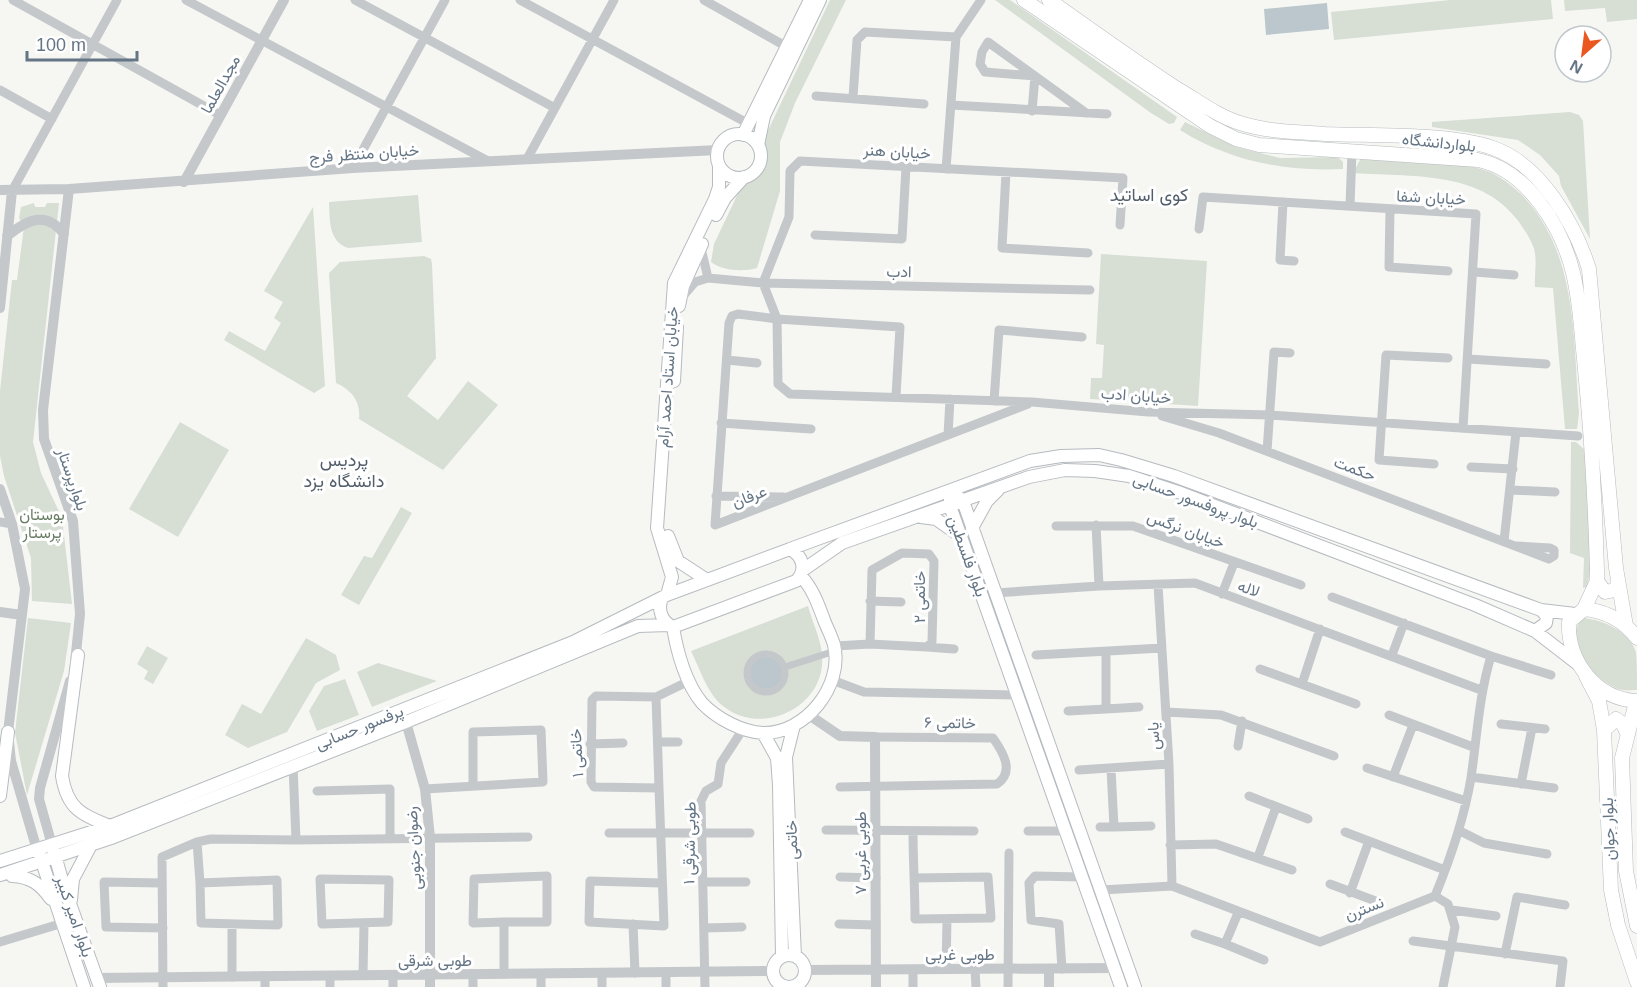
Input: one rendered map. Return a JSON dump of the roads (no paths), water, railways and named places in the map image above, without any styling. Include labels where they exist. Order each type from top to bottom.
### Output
[{"type":"main road","points":[[810,0],[746,130],[727,137],[718,150],[719,166],[732,177],[744,177],[753,173],[759,165],[758,145],[764,116],[820,0]]},
{"type":"main road","name":"بلواردانشگاه","points":[[1024,0],[1214,112],[1238,123],[1289,132],[1453,140],[1493,148],[1524,167],[1542,185],[1573,226],[1589,269],[1618,584],[1634,634]]},
{"type":"main road","name":"بلواردانشگاه","points":[[1049,0],[1093,40],[1202,121],[1236,139],[1259,145],[1448,156],[1490,162],[1519,181],[1534,196],[1557,232],[1573,273],[1589,418],[1597,581],[1580,611],[1569,621],[1569,633],[1582,670]]},
{"type":"main road","points":[[746,130],[758,145]]},
{"type":"main road","name":"خیابان استاد احمد آرام","points":[[672,577],[657,528],[674,283],[715,199],[719,187],[719,166]]},
{"type":"main road","name":"خیابان استاد احمد آرام","points":[[686,567],[678,561],[665,527],[680,300],[683,286],[701,245],[725,198],[744,177]]},
{"type":"main road","name":"بلوار پروفسور حسابی","points":[[707,580],[1030,461],[1061,456],[1099,455],[1174,476],[1541,610],[1580,611]]},
{"type":"main road","name":"بلوار پروفسور حسابی","points":[[802,573],[843,543],[1029,477],[1065,470],[1129,476],[1453,596],[1535,631],[1555,644],[1582,670]]},
{"type":"main road","points":[[972,528],[987,501],[1002,486]]},
{"type":"main road","name":"بلوار فلسطین","points":[[951,490],[963,501],[1134,987]]},
{"type":"main road","name":"بلوار فلسطین","points":[[951,490],[950,506],[1121,987]]},
{"type":"main road","points":[[914,517],[936,519],[961,536]]},
{"type":"main road","points":[[707,580],[686,567],[681,578],[672,577],[660,609],[671,626],[689,681],[702,703],[720,717],[743,729],[763,733],[794,725],[809,715],[824,696],[832,680],[835,648],[802,573],[800,557],[790,549]]},
{"type":"main road","name":"پرفسور حسابی","points":[[1,875],[91,845],[406,722],[638,626],[671,626],[796,581],[802,573]]},
{"type":"main road","name":"پرفسور حسابی","points":[[0,861],[110,826],[573,642],[665,597],[707,580]]},
{"type":"main road","points":[[1597,581],[1605,592],[1615,590],[1618,584]]},
{"type":"main road","points":[[1535,631],[1546,623],[1547,616],[1541,610]]},
{"type":"main road","points":[[1580,611],[1596,610],[1634,634]]},
{"type":"main road","points":[[78,655],[62,776],[64,791],[71,804],[83,814],[110,826]]},
{"type":"main road","points":[[1582,670],[1607,693],[1637,702]]},
{"type":"main road","name":"بلوار جوان","points":[[1582,670],[1599,701],[1604,730],[1611,890],[1618,925],[1637,982]]},
{"type":"main road","name":"بلوار جوان","points":[[1637,702],[1622,758],[1626,871],[1637,926]]},
{"type":"main road","points":[[1604,730],[1616,719],[1623,724],[1627,733]]},
{"type":"main road","name":"خاتمی","points":[[789,956],[786,757],[794,725]]},
{"type":"main road","points":[[0,796],[8,732]]},
{"type":"main road","name":"خاتمی","points":[[763,733],[777,758],[789,956]]},
{"type":"main road","name":"بلوار امیر کبیر","points":[[52,845],[98,982]]},
{"type":"main road","points":[[72,907],[73,879],[91,845]]},
{"type":"main road","name":"بلوار امیر کبیر","points":[[37,850],[84,987]]},
{"type":"main road","points":[[1,875],[25,876],[40,885],[57,907]]},
{"type":"main road","points":[[789,956],[802,962],[805,970],[802,980],[788,986],[776,980],[773,971],[775,963],[789,956]]},
{"type":"street","points":[[13,0],[220,115]]},
{"type":"street","points":[[0,308],[12,191],[117,0]]},
{"type":"street","points":[[186,0],[488,161]]},
{"type":"street","name":"مجدالعلما","points":[[184,182],[284,0]]},
{"type":"street","points":[[355,0],[555,108]]},
{"type":"street","points":[[353,168],[445,0]]},
{"type":"street","points":[[520,0],[593,39],[746,130]]},
{"type":"street","points":[[527,159],[614,0]]},
{"type":"street","points":[[704,0],[787,47]]},
{"type":"street","points":[[946,169],[956,37],[981,0]]},
{"type":"street","points":[[854,97],[857,40],[860,34],[865,32],[956,37]]},
{"type":"street","points":[[1035,76],[985,72],[980,64],[982,52],[988,42],[1035,76],[1086,113]]},
{"type":"street","points":[[1032,111],[1035,76]]},
{"type":"street","points":[[0,90],[52,119]]},
{"type":"street","points":[[816,96],[854,97],[924,104]]},
{"type":"street","points":[[951,105],[1107,114]]},
{"type":"street","name":"خیابان منتظر فرج","points":[[0,190],[69,189],[353,168],[718,150]]},
{"type":"street","points":[[1350,206],[1352,151]]},
{"type":"street","name":"خیابان هنر","points":[[763,283],[789,217],[790,171],[800,161],[1123,178],[1120,225]]},
{"type":"street","points":[[815,235],[902,239],[906,167]]},
{"type":"street","points":[[1006,172],[1002,248],[1088,253]]},
{"type":"street","points":[[0,184],[12,191]]},
{"type":"street","name":"بلوارپرستار","points":[[52,845],[41,811],[39,792],[78,655],[80,614],[73,521],[44,439],[43,410],[69,189]]},
{"type":"street","name":"خیابان منتظر فرج","points":[[0,195],[12,191]]},
{"type":"street","name":"خیابان شفا","points":[[1199,229],[1203,196],[1476,214],[1469,359],[1463,428]]},
{"type":"street","points":[[1283,202],[1280,260],[1294,261]]},
{"type":"street","points":[[1390,210],[1389,267],[1448,271]]},
{"type":"street","points":[[8,236],[23,222],[41,218],[51,221],[64,234]]},
{"type":"street","points":[[680,300],[695,282],[708,278],[701,245]]},
{"type":"street","points":[[1474,272],[1514,275]]},
{"type":"street","name":"ادب","points":[[708,278],[763,283],[1090,290]]},
{"type":"street","name":"خیابان ادب","points":[[763,283],[777,319],[778,384],[790,394],[1032,402],[1148,412],[1270,415],[1578,436]]},
{"type":"street","name":"عرفان","points":[[777,319],[738,314],[732,316],[729,323],[715,525],[1032,402]]},
{"type":"street","points":[[777,319],[900,327],[896,396]]},
{"type":"street","points":[[994,401],[999,330],[1082,337]]},
{"type":"street","points":[[1267,451],[1274,352],[1290,353]]},
{"type":"street","points":[[1434,464],[1379,460],[1386,355],[1448,358]]},
{"type":"street","points":[[1469,359],[1546,364]]},
{"type":"street","points":[[727,360],[756,363]]},
{"type":"street","points":[[948,435],[950,399]]},
{"type":"street","name":"حکمت","points":[[1148,412],[1267,451],[1549,559]]},
{"type":"street","points":[[1589,418],[1578,436],[1589,446],[1592,454]]},
{"type":"street","points":[[721,423],[811,429]]},
{"type":"street","points":[[1504,541],[1512,490],[1516,432]]},
{"type":"street","points":[[1471,467],[1514,469]]},
{"type":"street","points":[[0,489],[12,524],[25,589],[8,732],[11,761],[37,850]]},
{"type":"street","points":[[1512,490],[1555,492]]},
{"type":"street","points":[[716,496],[790,497]]},
{"type":"street","points":[[0,522],[12,524]]},
{"type":"street","points":[[1096,525],[1099,586]]},
{"type":"street","name":"خیابان نرگس","points":[[1056,526],[1133,526],[1301,585]]},
{"type":"street","name":"خاتمی ۲","points":[[835,648],[870,644],[927,647],[934,636],[934,561],[929,554],[902,553],[875,566],[871,574],[870,644]]},
{"type":"street","points":[[1222,594],[1234,563]]},
{"type":"street","name":"لاله","points":[[995,593],[1195,583],[1481,690]]},
{"type":"street","name":"یاس","points":[[1158,585],[1169,764],[1172,886]]},
{"type":"street","points":[[1332,597],[1491,656],[1551,675]]},
{"type":"street","points":[[870,602],[901,602]]},
{"type":"street","points":[[0,612],[22,615]]},
{"type":"street","points":[[1392,655],[1404,623]]},
{"type":"street","points":[[1302,684],[1320,629]]},
{"type":"street","points":[[927,647],[954,649]]},
{"type":"street","points":[[785,667],[835,648]]},
{"type":"street","points":[[1036,655],[1162,648]]},
{"type":"street","points":[[1106,652],[1106,709]]},
{"type":"street","points":[[759,654],[775,656],[785,667],[784,682],[771,692],[757,690],[748,679],[749,664],[759,654]]},
{"type":"street","points":[[1443,987],[1455,927],[1452,910],[1448,904],[1435,896],[1460,831],[1471,777],[1481,690],[1491,656]]},
{"type":"street","points":[[1260,669],[1356,704]]},
{"type":"street","points":[[832,680],[864,693],[1016,695]]},
{"type":"street","name":"خاتمی ۱","points":[[659,788],[594,787],[591,782],[590,705],[596,696],[656,697],[689,681]]},
{"type":"street","points":[[656,697],[664,926],[589,922],[590,881],[661,883]]},
{"type":"street","points":[[1068,711],[1139,707]]},
{"type":"street","points":[[1166,712],[1221,714],[1334,756]]},
{"type":"street","name":"خاتمی ۶","points":[[809,715],[840,736],[993,738],[1005,758],[1007,770],[1004,779],[997,784],[875,786]]},
{"type":"street","points":[[1389,715],[1473,747]]},
{"type":"street","name":"رضوان جنوبی","points":[[406,722],[425,789],[430,838],[430,987]]},
{"type":"street","points":[[1238,746],[1242,722]]},
{"type":"street","points":[[1501,724],[1545,729]]},
{"type":"street","points":[[1393,777],[1413,725]]},
{"type":"street","points":[[1521,784],[1532,728]]},
{"type":"street","name":"طوبی شرقی ۱","points":[[705,987],[703,796],[718,784],[721,763],[743,729]]},
{"type":"street","points":[[425,789],[543,782],[541,730],[473,732],[473,785]]},
{"type":"street","name":"طوبی غربی ۷","points":[[875,736],[876,987]]},
{"type":"street","points":[[658,742],[678,742]]},
{"type":"street","points":[[590,744],[623,743]]},
{"type":"street","points":[[1079,771],[1169,764]]},
{"type":"street","points":[[293,766],[296,840]]},
{"type":"street","points":[[1367,768],[1466,801]]},
{"type":"street","points":[[1111,770],[1114,826]]},
{"type":"street","points":[[1471,777],[1554,788]]},
{"type":"street","points":[[840,787],[875,786]]},
{"type":"street","points":[[317,791],[390,789],[390,839]]},
{"type":"street","points":[[21,798],[29,802],[39,792]]},
{"type":"street","points":[[1250,796],[1308,819]]},
{"type":"street","points":[[1258,857],[1276,807]]},
{"type":"street","points":[[1100,827],[1151,826]]},
{"type":"street","points":[[826,830],[974,831]]},
{"type":"street","points":[[913,831],[914,878],[915,920],[991,918],[988,877],[914,878]]},
{"type":"street","points":[[1028,831],[1066,831]]},
{"type":"street","points":[[1460,831],[1484,843],[1547,854]]},
{"type":"street","points":[[1345,832],[1445,870]]},
{"type":"street","points":[[609,833],[750,833]]},
{"type":"street","points":[[162,982],[162,857],[196,842],[211,838],[296,840],[528,837]]},
{"type":"street","points":[[1350,893],[1369,841]]},
{"type":"street","points":[[196,842],[201,923],[278,925],[277,880],[200,883]]},
{"type":"street","points":[[1170,845],[1216,843],[1292,870]]},
{"type":"street","points":[[1008,987],[1009,853]]},
{"type":"street","points":[[547,876],[547,921],[504,922],[473,923],[474,879],[547,876]]},
{"type":"street","points":[[1062,969],[1059,924],[1031,920],[1029,883],[1035,876],[1081,877]]},
{"type":"street","points":[[840,878],[876,879]]},
{"type":"street","points":[[320,879],[389,880],[388,922],[364,923],[322,924],[320,879]]},
{"type":"street","points":[[162,883],[104,882],[106,927],[162,928]]},
{"type":"street","points":[[703,882],[746,882]]},
{"type":"street","points":[[1330,884],[1381,903]]},
{"type":"street","name":"نسترن","points":[[1101,890],[1172,886],[1238,913],[1320,942],[1435,896]]},
{"type":"street","points":[[1505,954],[1517,897],[1565,905]]},
{"type":"street","points":[[1452,910],[1496,916]]},
{"type":"street","points":[[1225,944],[1238,913]]},
{"type":"street","points":[[946,969],[947,919]]},
{"type":"street","points":[[504,922],[504,974]]},
{"type":"street","points":[[0,942],[63,923]]},
{"type":"street","points":[[363,975],[364,923]]},
{"type":"street","points":[[232,924],[232,976]]},
{"type":"street","points":[[633,924],[634,973]]},
{"type":"street","points":[[839,924],[876,925]]},
{"type":"street","points":[[705,928],[742,927]]},
{"type":"street","points":[[1195,934],[1264,960]]},
{"type":"street","points":[[1413,941],[1563,961],[1560,987]]},
{"type":"street","name":"طوبی غربی","points":[[805,970],[1114,968]]},
{"type":"street","points":[[913,987],[914,969]]},
{"type":"street","points":[[975,969],[976,987]]},
{"type":"street","points":[[1049,969],[1049,987]]},
{"type":"street","name":"طوبی شرقی","points":[[98,982],[201,982],[232,976],[265,982],[330,981],[363,975],[773,971]]},
{"type":"street","points":[[602,973],[602,987]]},
{"type":"street","points":[[666,973],[666,987]]},
{"type":"street","points":[[473,974],[473,987]]},
{"type":"street","points":[[541,974],[541,987]]},
{"type":"street","points":[[393,975],[393,987]]},
{"type":"district","name":"کوی اساتید","points":[[1149,195]]},
{"type":"district","name":"پردیس دانشگاه یزد","points":[[344,470]]},
{"type":"park label","name":"بوستان پرستار","points":[[42,523]]}]
